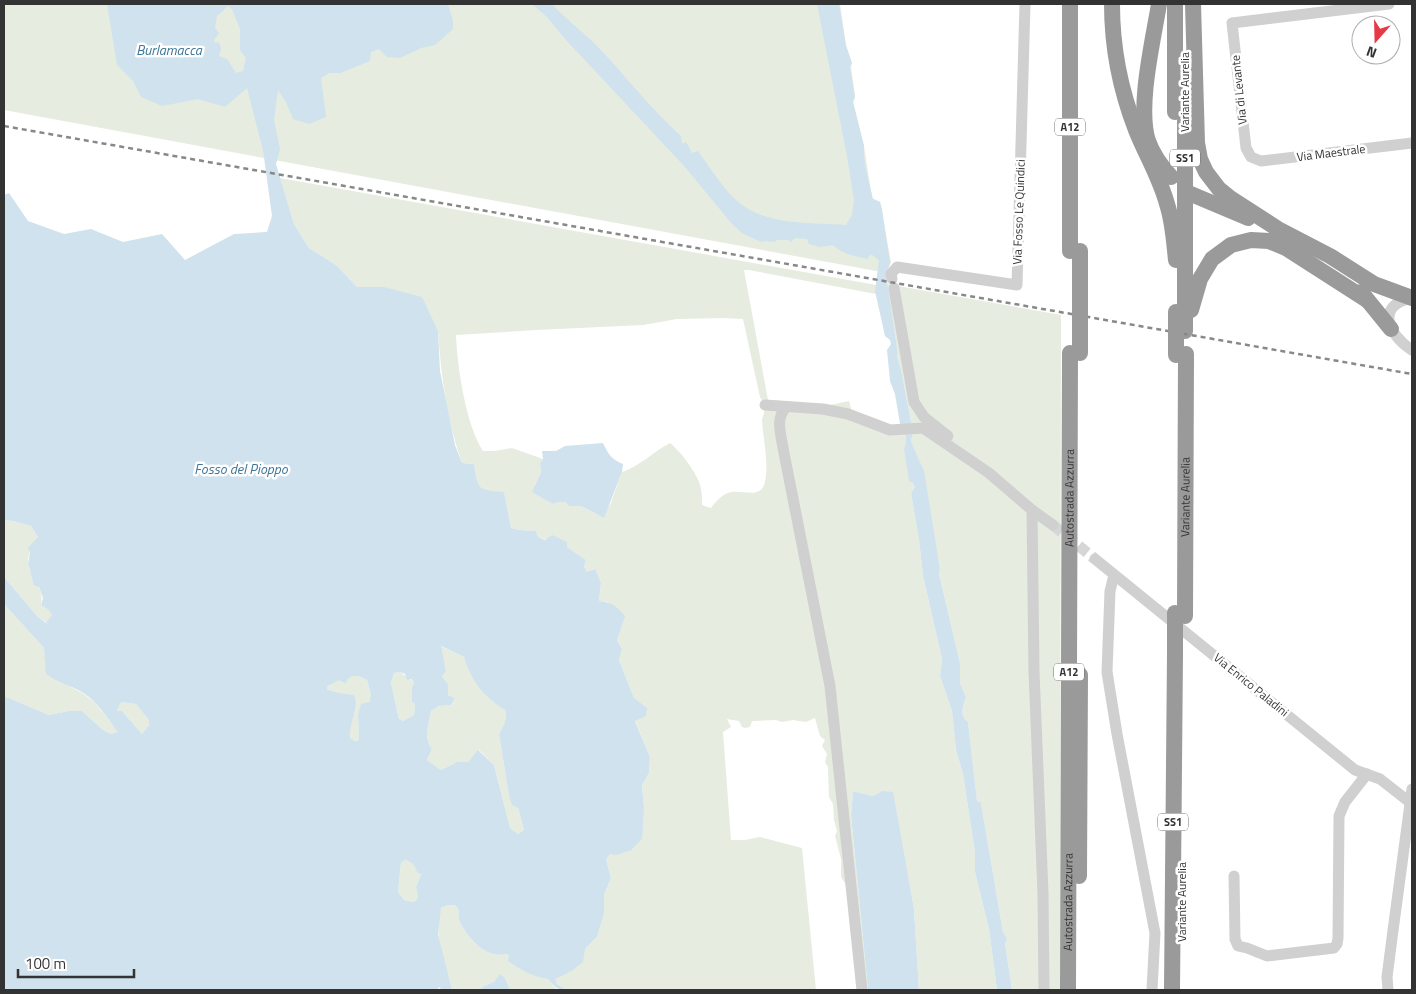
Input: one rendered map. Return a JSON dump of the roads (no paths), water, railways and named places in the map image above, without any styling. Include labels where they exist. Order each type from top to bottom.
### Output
[{"type":"highway","name":"Autostrada Azzurra","points":[[1070,4],[1075,251],[1078,990]]},
{"type":"highway","name":"Autostrada Azzurra","points":[[1075,251],[1081,4]]},
{"type":"highway","points":[[1112,4],[1115,48],[1122,88],[1136,130],[1167,203],[1176,260]]},
{"type":"highway","points":[[1159,4],[1145,94],[1144,121],[1151,148],[1170,177]]},
{"type":"highway","name":"Variante Aurelia","points":[[1172,990],[1180,614],[1181,354],[1184,313],[1176,260],[1175,4]]},
{"type":"highway","name":"Variante Aurelia","points":[[1181,354],[1185,331],[1186,4]]},
{"type":"highway","points":[[1193,4],[1197,138],[1200,159],[1210,178],[1223,192],[1278,229],[1330,256],[1374,284],[1412,298]]},
{"type":"highway","points":[[1201,4],[1204,118],[1208,151],[1219,173],[1229,186],[1278,229]]},
{"type":"highway","points":[[1191,194],[1278,229]]},
{"type":"highway","points":[[1184,313],[1200,279],[1212,260],[1231,245],[1251,240],[1269,241],[1286,248],[1367,300]]},
{"type":"highway","points":[[1298,240],[1339,272],[1367,300],[1391,329]]},
{"type":"highway","name":"Autostrada Azzurra","points":[[1068,990],[1075,353]]},
{"type":"highway","name":"Variante Aurelia","points":[[1179,654],[1182,990]]},
{"type":"street","name":"Via Fosso Le Quindici","points":[[999,482],[997,475],[924,417],[914,402],[891,274],[897,267],[1017,285],[1025,4]]},
{"type":"street","name":"Via di Levante","points":[[1251,157],[1246,148],[1232,23],[1390,4]]},
{"type":"street","name":"Via Maestrale","points":[[1251,157],[1261,161],[1412,143]]},
{"type":"street","points":[[1412,298],[1400,302],[1393,309],[1389,320],[1391,329],[1398,339],[1412,350]]},
{"type":"street","points":[[765,405],[823,409],[848,414],[880,427],[896,431],[923,428],[999,482],[1053,525]]},
{"type":"street","points":[[786,407],[779,419],[783,448],[830,686],[862,990]]},
{"type":"street","points":[[1032,510],[1034,672],[1043,894],[1044,990]]},
{"type":"street","name":"Via Enrico Paladini","points":[[1094,559],[1355,770],[1380,779],[1411,803]]},
{"type":"street","points":[[1114,575],[1110,590],[1107,672],[1155,933],[1152,990]]},
{"type":"street","points":[[1234,876],[1235,939],[1238,946],[1267,956],[1334,948],[1338,938],[1340,816],[1345,802],[1368,774]]},
{"type":"street","points":[[1388,990],[1392,938],[1412,789]]},
{"type":"water","name":"Fosso del Pioppo","points":[[107,4],[448,4],[453,21],[453,29],[435,45],[421,48],[400,58],[387,57],[379,49],[371,52],[370,61],[340,73],[329,73],[321,78],[326,117],[309,124],[293,119],[286,102],[278,90],[274,120],[280,149],[276,164],[294,224],[309,248],[336,265],[357,287],[384,287],[422,297],[438,331],[440,371],[455,445],[462,463],[474,464],[478,484],[481,487],[504,492],[511,528],[536,531],[538,537],[545,540],[552,535],[567,542],[567,547],[586,560],[584,567],[587,572],[595,569],[601,583],[599,601],[614,606],[625,616],[617,640],[622,649],[619,660],[634,698],[647,708],[646,716],[635,721],[650,757],[649,773],[642,785],[644,807],[642,839],[631,850],[616,855],[610,854],[606,859],[611,878],[604,895],[604,914],[597,937],[585,949],[583,962],[570,972],[555,979],[557,984],[566,990],[557,988],[548,979],[532,975],[508,961],[509,956],[507,954],[493,954],[480,947],[469,937],[460,922],[458,908],[454,905],[448,905],[441,908],[438,934],[452,990],[442,990],[439,987],[438,990],[4,990],[4,696],[49,715],[68,711],[82,711],[103,730],[111,734],[118,732],[90,698],[46,674],[44,648],[4,604],[4,577],[37,616],[46,623],[52,615],[49,610],[41,605],[43,598],[39,587],[34,585],[28,564],[30,552],[28,548],[38,537],[31,526],[4,520],[4,195],[9,193],[28,221],[64,234],[91,229],[123,242],[162,234],[185,260],[234,234],[267,232],[272,216],[263,150],[247,88],[225,107],[198,99],[162,106],[141,97],[133,81],[117,65]],"holes":[[[228,6],[232,9],[240,29],[240,50],[246,58],[243,71],[236,73],[227,59],[219,56],[221,49],[219,42],[215,43],[214,40],[219,33],[215,28],[217,16]],[[441,646],[464,657],[475,682],[491,700],[506,711],[505,722],[499,734],[509,796],[512,805],[518,808],[524,830],[518,834],[510,828],[494,765],[478,750],[468,762],[457,762],[441,770],[427,760],[432,749],[427,736],[431,711],[439,706],[451,705],[455,698],[448,695],[448,684],[442,677],[446,671]],[[400,672],[405,674],[407,680],[411,679],[414,682],[412,687],[412,702],[415,704],[414,715],[403,721],[399,719],[391,683],[394,673]],[[352,676],[359,676],[367,680],[371,695],[370,702],[361,704],[358,715],[359,740],[355,741],[350,738],[356,704],[354,695],[327,689],[328,686],[339,680],[346,684]],[[121,702],[136,704],[149,720],[149,725],[142,734],[122,711],[117,711]],[[405,860],[413,864],[417,872],[421,874],[416,887],[418,898],[414,902],[404,900],[398,892],[401,863]]]},
{"type":"water","points":[[532,4],[552,4],[594,43],[649,104],[681,136],[682,144],[686,142],[692,153],[698,151],[728,192],[740,203],[753,212],[767,217],[798,222],[846,225],[852,215],[854,200],[817,4],[839,4],[846,46],[852,63],[850,66],[855,97],[853,102],[864,146],[866,170],[873,199],[880,202],[882,209],[890,263],[886,274],[897,356],[913,432],[911,441],[924,471],[940,569],[939,574],[960,663],[960,683],[966,697],[963,716],[968,722],[977,801],[981,803],[1003,932],[1007,939],[1005,943],[1012,990],[997,990],[989,929],[975,872],[975,853],[963,774],[956,750],[952,711],[940,676],[942,659],[923,576],[911,493],[915,487],[909,481],[904,448],[906,436],[901,430],[895,394],[890,381],[887,350],[891,344],[890,340],[885,336],[875,291],[879,260],[871,254],[867,259],[848,254],[833,245],[820,247],[809,244],[807,239],[795,238],[791,242],[788,240],[777,240],[775,242],[761,242],[742,233],[732,224],[685,167],[566,40],[547,17]]},
{"type":"water","points":[[603,443],[611,456],[623,464],[622,472],[604,518],[581,506],[569,506],[565,502],[553,504],[532,492],[541,472],[542,451],[556,451],[565,446]]},
{"type":"water","points":[[853,791],[873,796],[882,791],[893,792],[914,909],[919,990],[868,990],[851,815]]},
{"type":"water","points":[[500,974],[505,978],[510,990],[480,990],[482,987],[494,982]]},
{"type":"tunnel","points":[[1053,525],[1095,559]]},
{"type":"railway","points":[[4,126],[1412,374]]},
{"type":"water label","name":"Burlamacca","points":[[169,50]]}]
